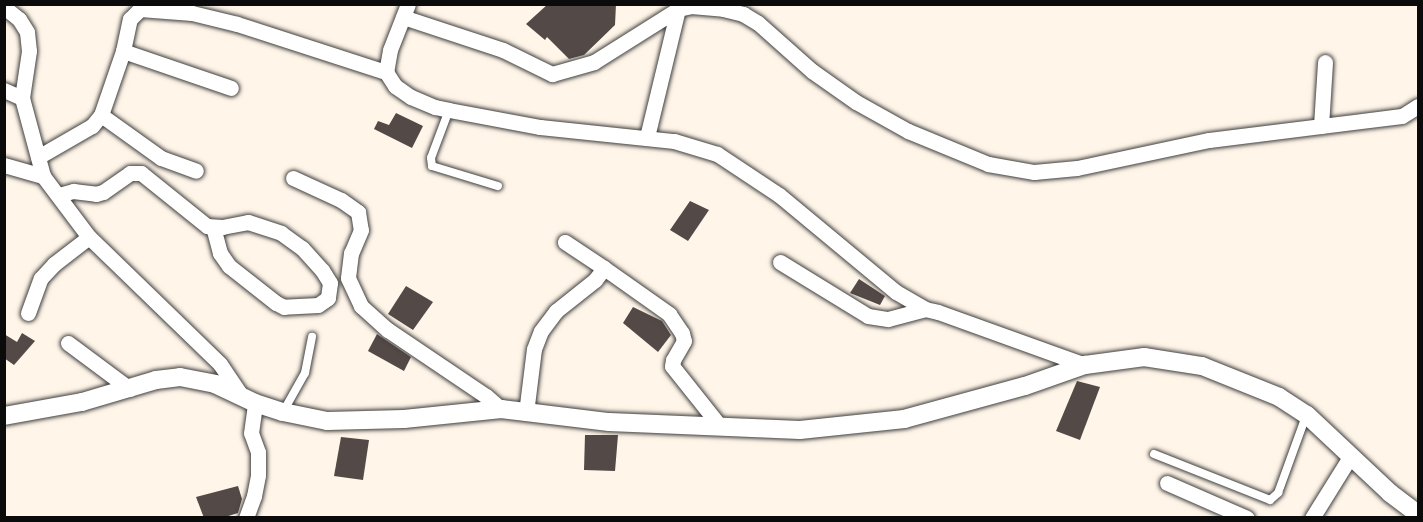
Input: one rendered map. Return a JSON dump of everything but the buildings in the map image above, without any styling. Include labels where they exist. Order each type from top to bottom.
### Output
[{"type":"street","points":[[1085,365],[925,309],[896,291],[779,195],[717,154],[674,141],[540,127],[435,108],[411,97],[394,86],[386,72],[390,50],[406,11],[502,50],[552,74],[594,62],[678,9],[709,6],[743,14],[758,23],[819,75],[856,102],[908,131],[967,157],[1015,170],[1034,172],[1077,168],[1209,140],[1402,116],[1419,106]]},
{"type":"street","points":[[4,7],[20,19],[29,41],[22,98],[43,176],[89,237],[220,364],[249,400],[251,434],[258,452],[258,475],[246,517]]},
{"type":"street","points":[[38,157],[92,126],[100,115],[123,51],[130,19],[140,9],[155,8],[192,13],[237,24],[386,72]]},
{"type":"street","points":[[647,137],[678,9]]},
{"type":"street","points":[[123,51],[231,88]]},
{"type":"street","points":[[1321,126],[1325,62]]},
{"type":"street","points":[[4,90],[22,98]]},
{"type":"street","points":[[100,115],[161,158],[196,171]]},
{"type":"street","points":[[4,165],[43,176]]},
{"type":"street","points":[[58,195],[73,191],[96,194],[103,192],[130,173],[141,172],[199,220],[213,226],[248,222],[281,233],[302,248],[322,270],[330,283],[328,298],[318,304],[284,307],[276,303],[230,266],[220,253],[213,226]]},
{"type":"street","points":[[293,178],[341,201],[358,212],[361,230],[351,253],[348,278],[361,306],[388,330],[501,409]]},
{"type":"street","points":[[28,313],[41,278],[54,264],[89,237]]},
{"type":"street","points":[[565,242],[669,314],[682,333],[684,341],[672,366],[719,425]]},
{"type":"street","points":[[780,262],[868,316],[888,319],[925,309]]},
{"type":"street","points":[[526,413],[533,357],[541,331],[556,311],[595,280],[604,268]]},
{"type":"street","points":[[68,343],[130,389]]},
{"type":"street","points":[[4,417],[130,389],[156,380],[180,377],[215,384],[249,400],[283,412],[327,421],[365,421],[501,409],[609,422],[800,430],[904,419],[1025,386],[1085,365],[1144,357],[1202,366],[1279,397],[1306,415],[1390,493],[1419,514]]},
{"type":"street","points":[[1312,518],[1350,457]]},
{"type":"street","points":[[1167,483],[1247,518]]},
{"type":"lane","points":[[449,110],[430,158],[432,166],[498,186]]},
{"type":"lane","points":[[283,412],[305,373],[312,337]]},
{"type":"lane","points":[[1154,454],[1270,500],[1278,493],[1306,415]]}]
